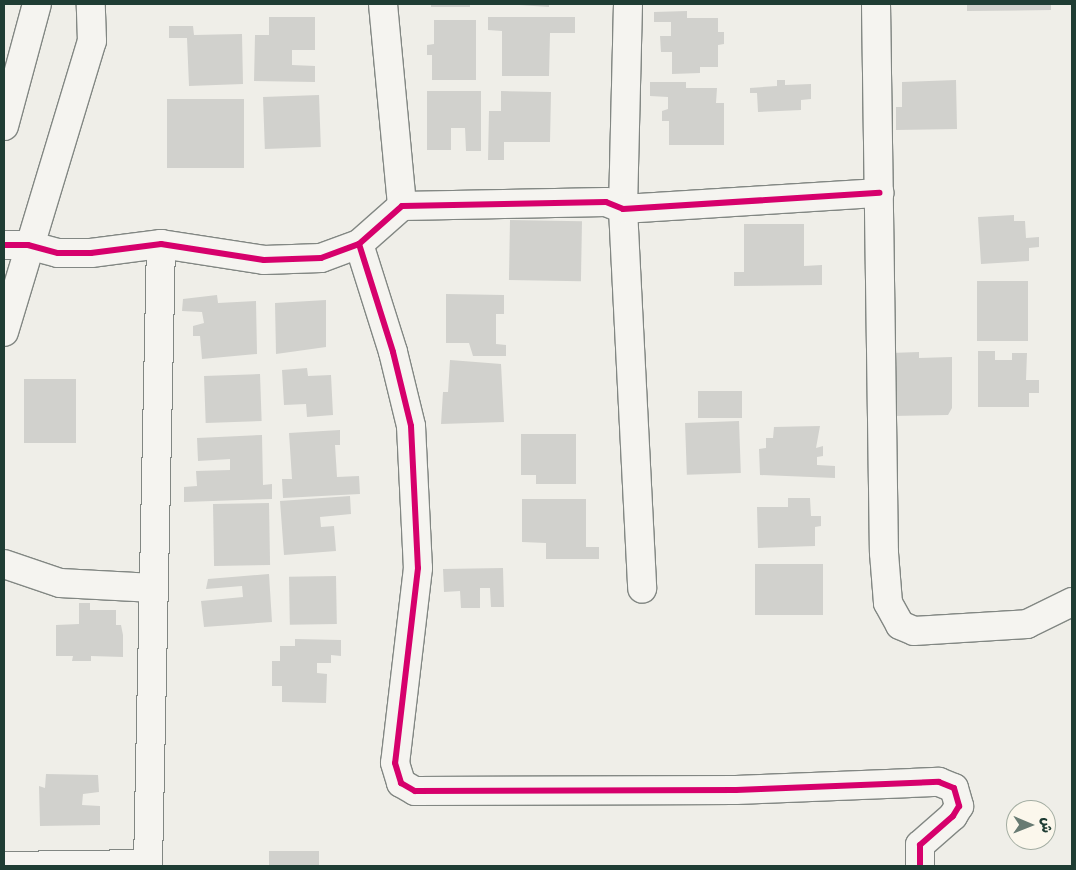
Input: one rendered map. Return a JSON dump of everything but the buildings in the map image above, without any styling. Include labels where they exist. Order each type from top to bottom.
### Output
[{"type":"street","points":[[4,126],[37,4]]},
{"type":"street","points":[[4,332],[16,245],[92,41],[91,4]]},
{"type":"street","points":[[383,4],[402,206]]},
{"type":"street","points":[[628,4],[624,209],[642,588]]},
{"type":"street","points":[[876,4],[884,553],[888,604],[893,617],[900,625],[914,630],[1027,624],[1072,602]]},
{"type":"street","points":[[16,245],[58,252],[91,253],[161,244],[264,260],[321,258],[359,244],[402,206],[606,202],[624,209],[880,193]]},
{"type":"street","points":[[4,866],[148,865],[161,244]]},
{"type":"street","points":[[359,244],[393,352],[411,426],[418,568],[394,762],[401,783],[415,791],[425,791],[736,790],[939,782],[954,788],[959,806],[953,816],[920,845],[920,866]]},
{"type":"street","points":[[4,564],[60,582],[154,588]]},
{"type":"cycle path","points":[[4,245],[28,245],[58,253],[91,253],[161,244],[264,260],[321,258],[359,244],[402,206],[606,202],[623,209],[880,193]]},
{"type":"cycle path","points":[[359,244],[393,352],[411,426],[418,568],[395,763],[401,783],[415,791],[736,790],[939,782],[954,788],[959,806],[953,816],[920,845],[920,866]]}]
